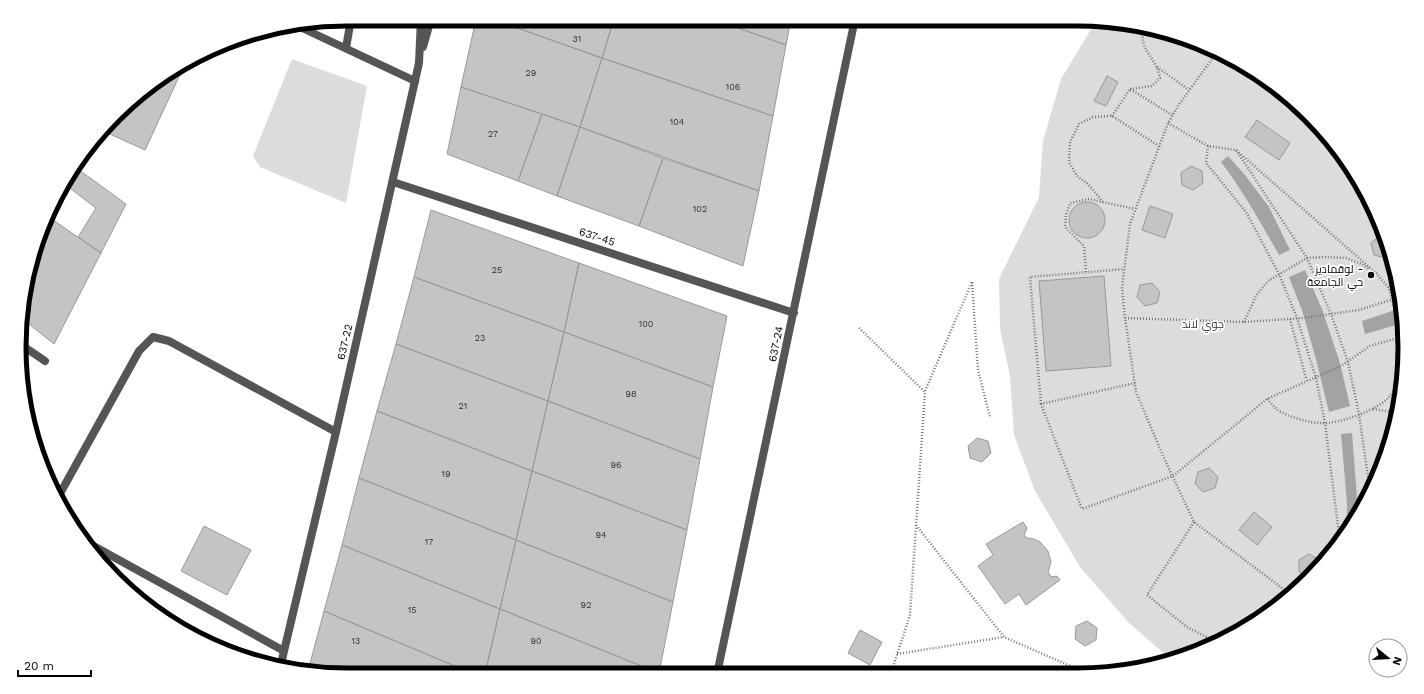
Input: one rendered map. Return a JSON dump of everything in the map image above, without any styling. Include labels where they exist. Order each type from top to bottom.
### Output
[{"type":"street","points":[[346,48],[350,26]]},
{"type":"street","name":"637-22","points":[[282,661],[336,432],[419,64],[421,26]]},
{"type":"street","points":[[419,64],[429,26]]},
{"type":"street","name":"637-24","points":[[718,668],[854,26]]},
{"type":"street","points":[[305,29],[415,81]]},
{"type":"street","name":"637-45","points":[[393,182],[794,313]]},
{"type":"street","points":[[61,493],[139,351],[153,337],[169,341],[336,432]]},
{"type":"street","points":[[26,348],[45,361]]},
{"type":"street","points":[[97,548],[284,651]]},
{"type":"path","points":[[1112,116],[1130,89],[1152,86],[1160,78],[1156,66],[1147,53],[1142,41],[1143,33]]},
{"type":"path","points":[[1214,56],[1172,115],[1135,209],[1130,224],[1122,288],[1125,318],[1136,392],[1163,456],[1194,522],[1286,591]]},
{"type":"path","points":[[1156,66],[1189,90]]},
{"type":"path","points":[[1130,89],[1172,115]]},
{"type":"path","points":[[1103,202],[1088,184],[1077,176],[1069,162],[1070,142],[1079,124],[1093,117],[1112,116],[1159,146]]},
{"type":"path","points":[[1168,123],[1208,146],[1236,150],[1377,274],[1388,287],[1395,308]]},
{"type":"path","points":[[1208,146],[1206,163],[1246,212],[1279,274],[1297,318],[1316,378],[1325,423],[1339,532]]},
{"type":"path","points":[[1236,150],[1307,258],[1331,314],[1348,362],[1359,414],[1369,481]]},
{"type":"path","points":[[1086,272],[1084,246],[1065,227],[1066,215],[1070,203],[1088,199],[1135,209]]},
{"type":"path","points":[[1244,322],[1257,294],[1268,281],[1307,258],[1346,258],[1362,264],[1377,274]]},
{"type":"path","points":[[1124,269],[1030,277],[1041,404],[1082,509],[1173,476],[1267,399],[1341,366],[1370,346],[1398,337]]},
{"type":"path","points":[[893,668],[910,615],[925,392],[972,282],[978,370],[990,417]]},
{"type":"path","points":[[1125,318],[1244,322],[1290,319],[1359,310],[1392,300]]},
{"type":"path","points":[[1290,319],[1307,382]]},
{"type":"path","points":[[859,328],[925,392]]},
{"type":"path","points":[[1041,404],[1135,383]]},
{"type":"path","points":[[1267,399],[1278,410],[1298,419],[1325,423],[1346,420],[1372,409],[1386,400],[1395,389]]},
{"type":"path","points":[[1372,409],[1392,412]]},
{"type":"path","points":[[1194,522],[1147,595],[1187,627],[1210,639]]},
{"type":"path","points":[[916,525],[1004,637],[1075,668]]},
{"type":"path","points":[[897,654],[1004,637]]},
{"type":"green space","name":"جوي لاند","points":[[1093,27],[1140,32],[1160,37],[1200,50],[1238,69],[1272,92],[1289,106],[1304,120],[1332,152],[1355,187],[1374,224],[1392,284],[1398,347],[1392,410],[1374,470],[1355,508],[1332,542],[1318,559],[1304,574],[1272,602],[1238,625],[1219,635],[1200,644],[1166,655],[1128,622],[1080,567],[1035,491],[1014,435],[1010,376],[1000,329],[999,279],[1039,197],[1043,141],[1061,79]]},
{"type":"green space","points":[[292,59],[367,86],[346,203],[260,167],[253,156]]},
{"type":"shaded area","points":[[1228,156],[1245,175],[1269,207],[1290,250],[1279,255],[1259,219],[1221,162]]},
{"type":"shaded area","points":[[1305,270],[1322,309],[1340,363],[1350,406],[1329,412],[1303,313],[1289,277]]},
{"type":"shaded area","points":[[1395,310],[1397,325],[1365,334],[1362,321]]},
{"type":"shaded area","points":[[1352,433],[1357,503],[1347,520],[1347,503],[1341,434]]},
{"type":"building","points":[[474,26],[512,26],[602,58],[580,127],[461,87]]},
{"type":"building","points":[[512,26],[612,26],[602,58]]},
{"type":"building","points":[[612,26],[733,26],[786,45],[773,116],[602,58]]},
{"type":"building","points":[[733,26],[790,26],[786,45]]},
{"type":"building","points":[[602,58],[773,116],[759,191],[580,127]]},
{"type":"building","points":[[181,72],[145,150],[108,133],[135,106],[152,92]]},
{"type":"building","points":[[1107,76],[1118,82],[1106,106],[1094,101]]},
{"type":"building","points":[[461,87],[542,114],[518,181],[447,154]]},
{"type":"building","points":[[542,114],[580,127],[557,196],[518,181]]},
{"type":"building","points":[[1257,120],[1290,143],[1279,160],[1245,137]]},
{"type":"building","points":[[580,127],[663,158],[639,226],[557,196]]},
{"type":"building","points":[[663,158],[759,191],[743,266],[639,226]]},
{"type":"building","points":[[1191,166],[1202,171],[1203,183],[1193,190],[1182,185],[1181,173]]},
{"type":"building","points":[[79,170],[126,204],[101,253],[78,237],[96,208],[68,187]]},
{"type":"building","points":[[1087,202],[1097,205],[1102,210],[1105,220],[1102,230],[1097,235],[1087,238],[1077,235],[1072,230],[1069,220],[1072,210],[1077,205]]},
{"type":"building","points":[[1150,206],[1173,214],[1165,238],[1142,230]]},
{"type":"building","points":[[431,210],[579,263],[564,332],[414,277]]},
{"type":"building","points":[[53,220],[101,253],[54,344],[27,323],[32,284],[50,224]]},
{"type":"building","points":[[1378,236],[1385,258],[1374,255],[1371,243]]},
{"type":"building","points":[[579,263],[727,316],[713,387],[564,332]]},
{"type":"building","points":[[1104,276],[1111,366],[1046,371],[1039,281]]},
{"type":"building","points":[[414,277],[564,332],[548,401],[396,344]]},
{"type":"building","points":[[1152,283],[1160,292],[1157,303],[1145,306],[1137,297],[1140,285]]},
{"type":"building","points":[[564,332],[713,387],[700,459],[548,401]]},
{"type":"building","points":[[396,344],[548,401],[532,471],[377,411]]},
{"type":"building","points":[[548,401],[700,459],[687,530],[532,471]]},
{"type":"building","points":[[377,411],[532,471],[516,540],[359,478]]},
{"type":"building","points":[[977,438],[988,441],[991,453],[982,462],[970,458],[968,446]]},
{"type":"building","points":[[1209,468],[1218,477],[1215,488],[1203,492],[1195,484],[1198,472]]},
{"type":"building","points":[[532,471],[687,530],[673,602],[516,540]]},
{"type":"building","points":[[359,478],[516,540],[500,609],[342,545]]},
{"type":"building","points":[[1254,512],[1272,527],[1257,545],[1239,530]]},
{"type":"building","points":[[1023,522],[1027,528],[1024,535],[1027,538],[1040,542],[1048,551],[1051,562],[1048,572],[1051,577],[1057,576],[1060,580],[1026,605],[1019,594],[1005,604],[978,566],[993,555],[986,544]]},
{"type":"building","points":[[204,526],[251,550],[227,595],[181,571]]},
{"type":"building","points":[[516,540],[673,602],[660,668],[647,668],[500,609]]},
{"type":"building","points":[[342,545],[500,609],[486,668],[459,668],[324,611]]},
{"type":"building","points":[[1309,554],[1318,559],[1303,575],[1299,572],[1299,560]]},
{"type":"building","points":[[500,609],[647,668],[486,668]]},
{"type":"building","points":[[324,611],[459,668],[347,668],[309,665]]},
{"type":"building","points":[[1087,621],[1097,628],[1096,640],[1085,646],[1075,639],[1076,626]]},
{"type":"building","points":[[860,630],[882,642],[870,665],[848,653]]},
{"type":"place","name":"لوقماديز - حي الجامعة","points":[[1371,275]]}]
